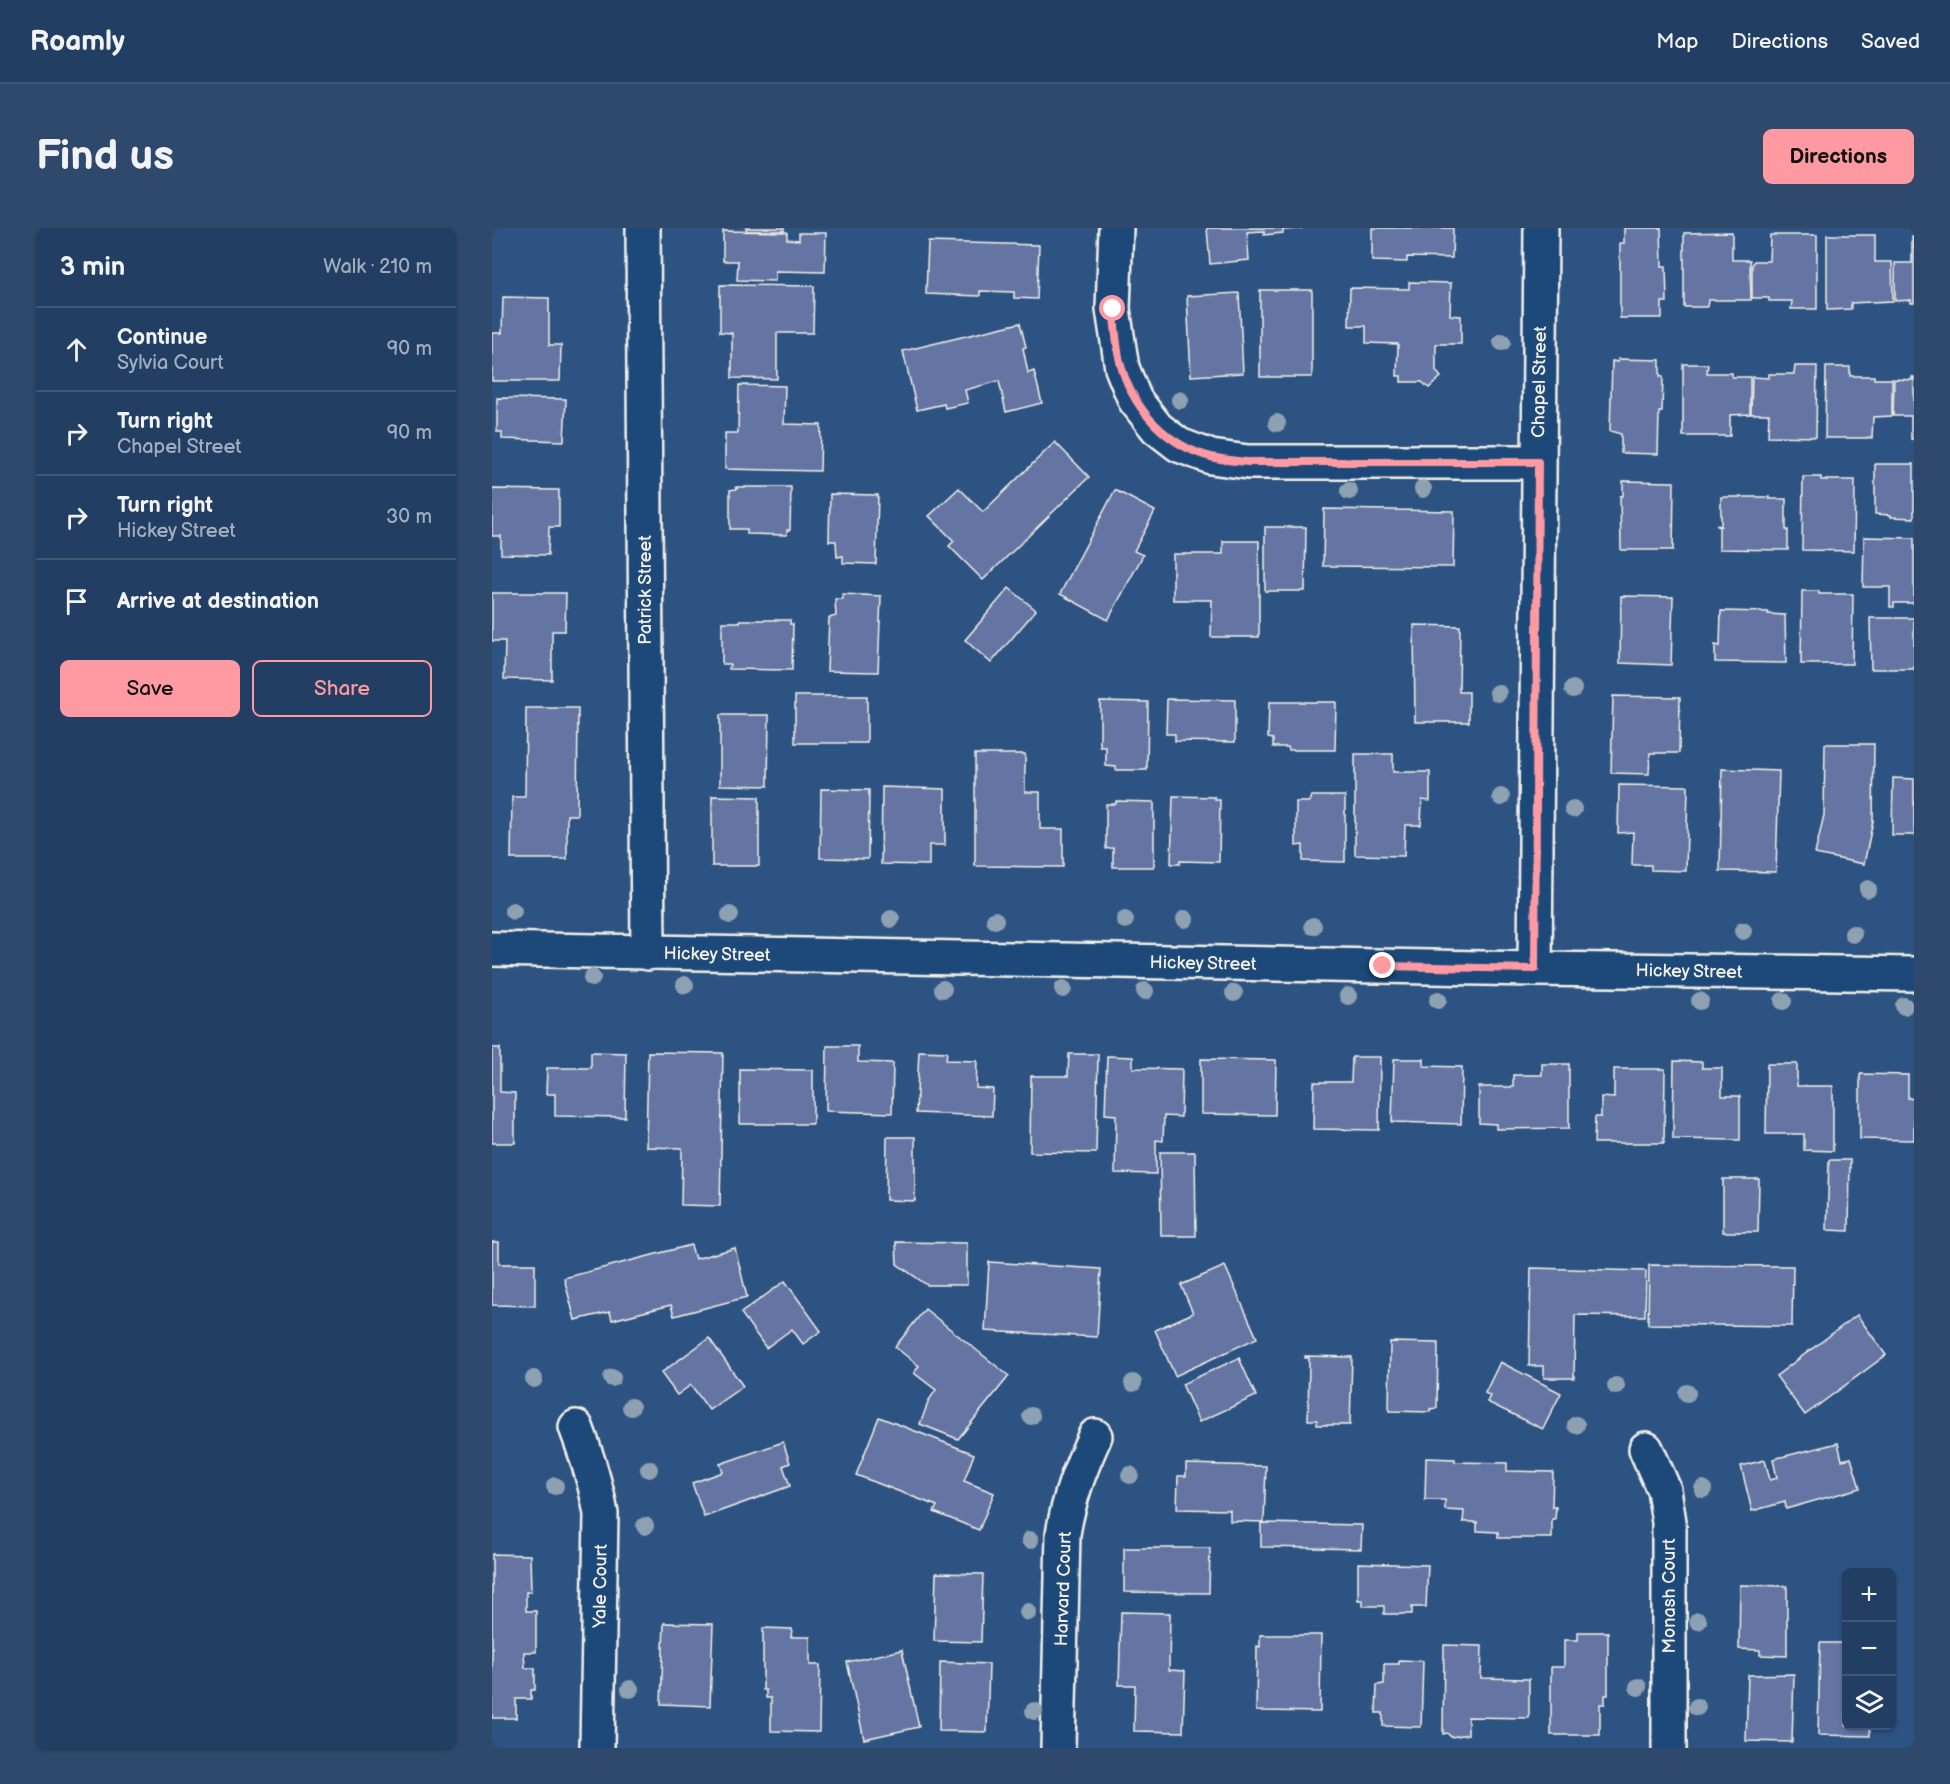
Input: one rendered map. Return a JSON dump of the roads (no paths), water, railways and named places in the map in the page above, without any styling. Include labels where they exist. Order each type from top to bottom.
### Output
[{"type":"street","name":"Patrick Street","points":[[643,228],[648,953]]},
{"type":"street","points":[[1116,228],[1113,309],[1122,368],[1135,400],[1157,428],[1179,445],[1211,457],[1248,462],[1538,462]]},
{"type":"street","name":"Chapel Street","points":[[1535,969],[1541,228]]},
{"type":"street","name":"Hickey Street","points":[[492,949],[1914,974]]},
{"type":"street","name":"Yale Court","points":[[576,1427],[589,1461],[601,1514],[597,1748]]},
{"type":"street","name":"Harvard Court","points":[[1058,1748],[1064,1534],[1077,1476],[1095,1436]]},
{"type":"street","name":"Monash Court","points":[[1646,1449],[1664,1490],[1669,1522],[1669,1748]]}]
